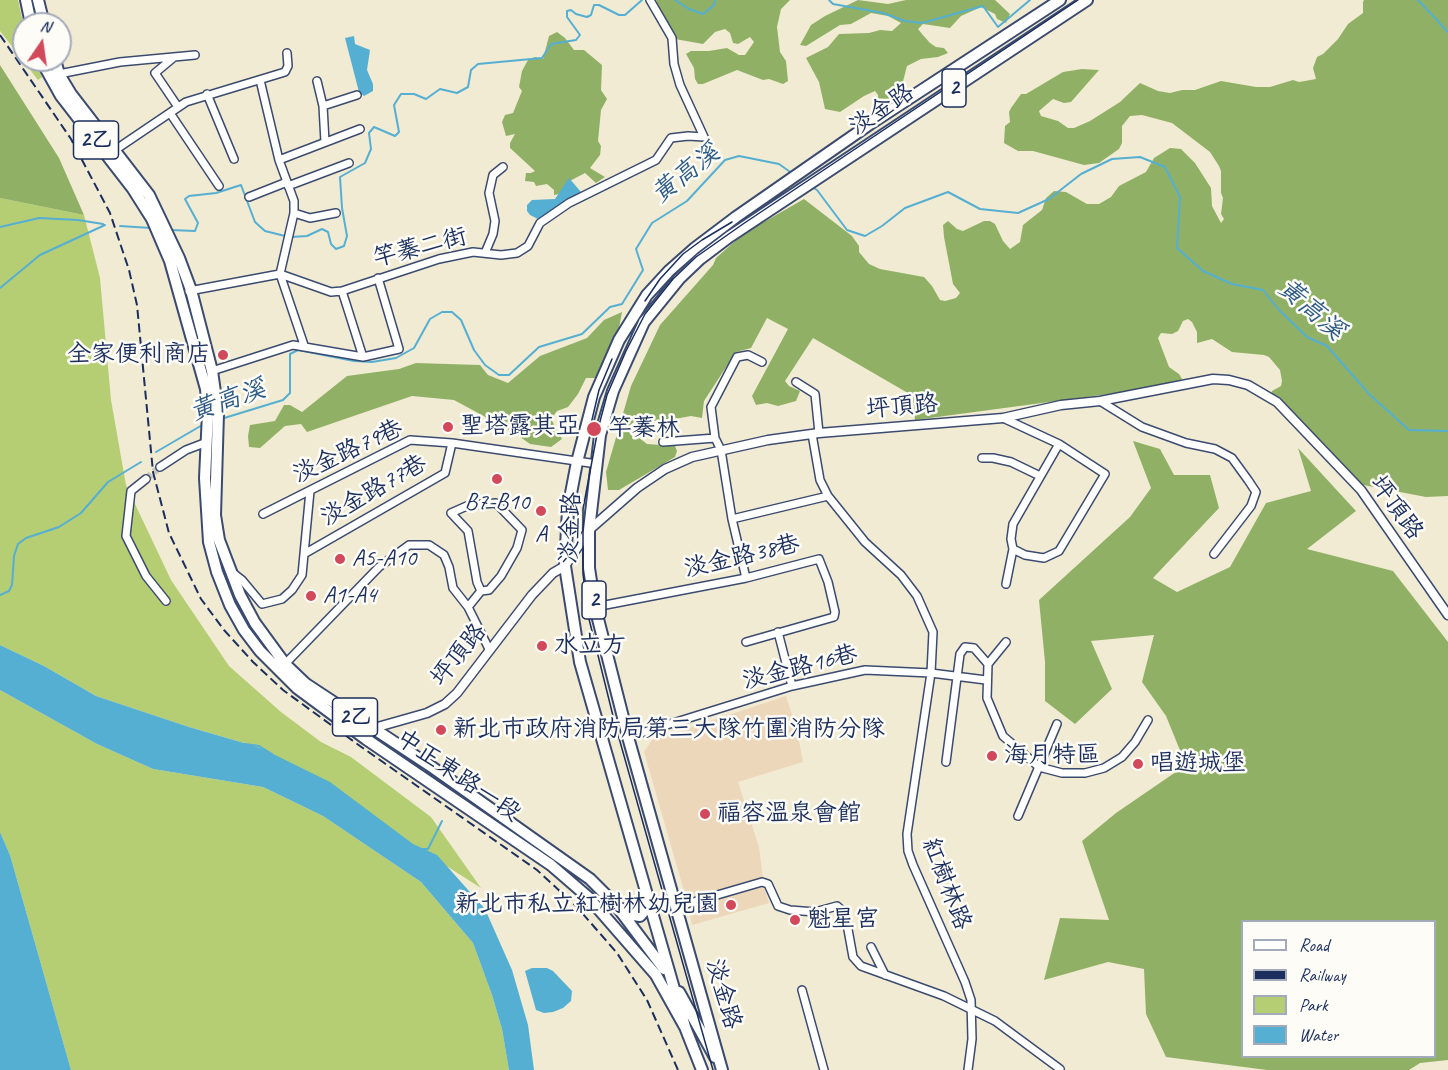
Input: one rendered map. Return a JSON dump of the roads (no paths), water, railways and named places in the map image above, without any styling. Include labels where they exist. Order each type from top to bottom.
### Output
[{"type":"main road","name":"淡金路","points":[[670,976],[580,662],[565,566],[568,508],[594,397],[619,340],[647,295],[695,248],[812,164],[1060,0]]},
{"type":"main road","name":"淡金路","points":[[722,1070],[627,737],[595,607],[589,568],[589,530],[600,435],[613,391],[644,322],[679,279],[700,259],[729,237],[1087,0]]},
{"type":"main road","name":"2乙","points":[[48,72],[61,96],[156,218]]},
{"type":"main road","name":"2乙","points":[[59,74],[71,94],[149,195],[156,218],[175,259],[212,371],[213,413],[207,442]]},
{"type":"main road","name":"2乙","points":[[186,292],[213,413]]},
{"type":"main road","name":"中正東路一段","points":[[213,413],[217,448],[215,515],[219,540],[255,623],[285,664],[306,684],[374,728],[590,879],[616,905],[670,976],[722,1070]]},
{"type":"main road","name":"中正東路一段","points":[[207,442],[205,478],[208,542],[230,605],[244,630],[278,671],[297,688],[366,739],[572,881],[601,910],[656,975],[685,1027],[702,1070]]},
{"type":"main road","points":[[616,905],[628,914],[640,916],[646,909],[647,894]]},
{"type":"main road","points":[[670,976],[685,1027]]},
{"type":"street","name":"竿蓁二街","points":[[342,291],[439,259],[473,252],[501,255],[517,253],[528,246],[540,224],[569,203],[656,160],[672,138],[704,136],[680,85],[674,64],[672,38],[650,0]]},
{"type":"street","points":[[115,150],[186,102],[285,72],[288,66],[287,53]]},
{"type":"street","points":[[59,74],[120,62],[195,55]]},
{"type":"street","points":[[173,58],[155,73],[178,107]]},
{"type":"street","points":[[260,80],[279,160],[294,201],[294,213],[280,274],[304,345]]},
{"type":"street","points":[[317,81],[323,106],[326,142]]},
{"type":"street","points":[[207,94],[234,159]]},
{"type":"street","points":[[323,106],[357,95]]},
{"type":"street","points":[[170,113],[219,186]]},
{"type":"street","points":[[279,160],[360,129]]},
{"type":"street","points":[[249,197],[349,163]]},
{"type":"street","points":[[485,253],[493,234],[495,221],[489,193],[493,175],[503,167]]},
{"type":"street","points":[[294,213],[310,218],[336,213]]},
{"type":"street","points":[[186,292],[280,274],[331,292],[342,291],[363,357]]},
{"type":"street","points":[[212,371],[293,345],[304,345],[363,357],[399,349],[378,278]]},
{"type":"street","points":[[746,578],[732,519],[721,450],[715,438],[711,407],[737,357],[748,355],[762,362]]},
{"type":"street","name":"坪頂路","points":[[374,728],[427,713],[445,704],[457,693],[532,595],[553,573],[565,566],[589,530],[637,488],[665,469],[721,450],[816,433],[1003,418],[1061,405],[1100,401],[1213,379],[1248,385],[1277,402],[1361,490],[1448,615]]},
{"type":"street","name":"紅樹林路","points":[[796,381],[815,394],[820,480],[828,496],[865,542],[901,575],[917,596],[933,632],[931,673],[907,834],[908,851],[971,1000],[972,1039],[968,1070]]},
{"type":"street","points":[[1100,401],[1142,427],[1186,443],[1215,449],[1232,458],[1256,492],[1251,506],[1214,554]]},
{"type":"street","points":[[1003,418],[1059,444],[1105,474],[1059,551],[1044,558],[1025,555],[1013,549]]},
{"type":"street","points":[[663,442],[715,438]]},
{"type":"street","name":"淡金路79巷","points":[[263,514],[410,440],[452,442]]},
{"type":"street","points":[[160,467],[186,450],[207,442]]},
{"type":"street","name":"淡金路77巷","points":[[231,571],[242,580],[262,604],[270,604],[282,599],[292,590],[302,575],[304,554],[445,473],[452,442],[597,464]]},
{"type":"street","points":[[1006,584],[1013,549],[1011,538],[1013,524],[1059,444]]},
{"type":"street","points":[[982,458],[1011,462],[1040,476]]},
{"type":"street","points":[[146,478],[131,490],[126,536],[146,576],[166,601]]},
{"type":"street","points":[[304,554],[310,491]]},
{"type":"street","points":[[732,519],[828,496]]},
{"type":"street","points":[[468,607],[481,591],[489,590],[501,576],[517,548],[522,530],[496,503],[469,505],[451,513],[468,531],[477,582],[481,591]]},
{"type":"street","points":[[285,664],[379,567],[409,545],[429,545],[444,555],[453,588],[468,607],[489,649]]},
{"type":"street","name":"淡金路38巷","points":[[595,607],[746,578],[819,559],[830,581],[834,617],[746,642]]},
{"type":"street","points":[[778,632],[792,686]]},
{"type":"street","points":[[1006,642],[988,664],[987,698],[1003,736],[1039,767],[1062,774],[1104,768],[1122,757],[1135,742],[1148,720]]},
{"type":"street","points":[[946,762],[960,654],[965,647],[974,648],[988,664]]},
{"type":"street","name":"淡金路16巷","points":[[627,737],[792,686],[865,670],[931,673],[986,680]]},
{"type":"street","points":[[1018,816],[1057,724]]},
{"type":"street","points":[[366,739],[374,728]]},
{"type":"street","points":[[676,907],[762,882],[768,884],[778,906],[790,910],[815,912],[837,906],[845,913],[853,957],[861,966],[944,996],[994,1021],[1060,1069]]},
{"type":"street","points":[[871,947],[885,975]]},
{"type":"street","points":[[802,990],[824,1070]]},
{"type":"water","points":[[354,36],[355,44],[370,50],[367,70],[373,84],[373,91],[364,96],[359,92],[345,38]]},
{"type":"water","points":[[569,178],[581,192],[538,219],[530,215],[527,205],[532,200],[555,199]]},
{"type":"water","points":[[0,645],[44,666],[96,696],[261,748],[330,782],[413,844],[437,855],[485,909],[512,970],[528,1025],[534,1070],[509,1070],[502,1029],[473,943],[421,882],[323,816],[263,787],[153,769],[97,744],[0,690]]},
{"type":"water","points":[[0,832],[10,855],[71,1070],[0,1070]]},
{"type":"water","points":[[532,968],[547,968],[553,971],[572,991],[571,1001],[563,1008],[553,1012],[544,1013],[536,1010],[525,971]]},
{"type":"waterway","points":[[291,237],[307,236],[322,229],[328,232],[331,244],[336,249],[344,246],[347,236],[340,177],[365,163],[371,149],[369,133],[374,127],[395,136],[399,132],[394,105],[401,94],[414,94],[426,99],[440,89],[457,93],[468,87],[471,70],[478,64],[542,58],[551,44],[576,40],[580,35],[567,17],[567,11],[571,10],[587,17],[591,15],[594,5],[599,5],[619,15],[625,15],[642,0]]},
{"type":"waterway","points":[[675,0],[703,14],[714,5],[715,0]]},
{"type":"waterway","points":[[829,0],[833,4],[922,23],[983,6],[998,27],[1030,0]]},
{"type":"waterway","points":[[1418,0],[1448,32]]},
{"type":"waterway","name":"黃高溪","points":[[221,419],[283,400],[290,393],[290,354],[298,350],[354,361],[372,362],[396,358],[414,348],[430,319],[442,312],[452,312],[461,320],[474,350],[485,365],[499,375],[509,375],[539,347],[582,334],[610,307],[622,304],[643,270],[636,249],[652,223],[687,201],[725,160],[739,156],[779,164],[793,174]]},
{"type":"waterway","name":"黃高溪","points":[[812,187],[817,190],[847,230],[865,236],[905,208],[948,192],[980,209],[1018,213],[1049,199],[1081,174],[1112,159],[1140,157],[1165,167],[1180,197],[1177,248],[1203,271],[1232,284],[1263,290],[1279,310],[1307,337],[1327,346],[1369,394],[1409,430],[1448,431]]},
{"type":"waterway","points":[[171,230],[195,231],[198,223],[185,199],[189,196],[216,193],[241,185],[255,222],[265,231],[285,236]]},
{"type":"waterway","points":[[0,227],[39,218],[103,224]]},
{"type":"waterway","points":[[0,288],[40,255],[105,225]]},
{"type":"waterway","points":[[120,226],[151,228]]},
{"type":"waterway","name":"黃高溪","points":[[156,452],[204,424]]},
{"type":"waterway","name":"黃高溪","points":[[0,595],[9,591],[12,585],[14,556],[18,544],[26,538],[59,527],[81,513],[108,482],[141,462]]},
{"type":"waterway","points":[[245,744],[259,746],[272,754]]},
{"type":"waterway","points":[[423,849],[428,849],[442,821]]},
{"type":"tunnel","points":[[146,479],[160,467]]},
{"type":"tram line","points":[[713,1070],[615,724],[588,615],[583,574],[583,509],[598,429],[607,395],[645,314],[673,279],[696,257],[1078,0]]},
{"type":"tram line","points":[[645,301],[660,279],[683,254],[732,222]]},
{"type":"tram line","points":[[591,424],[599,390],[612,359]]},
{"type":"railway","points":[[0,35],[71,139],[110,213],[129,270],[137,305],[153,472],[169,533],[201,599],[224,630],[283,690],[537,870],[576,906],[617,953],[647,1000],[678,1070]]},
{"type":"place","name":"全家便利商店","points":[[223,355]]},
{"type":"place","name":"聖塔露其亞","points":[[448,427]]},
{"type":"place","name":"竿蓁林","points":[[594,429]]},
{"type":"place","name":"B7-B10","points":[[497,479]]},
{"type":"place","name":"A","points":[[541,511]]},
{"type":"place","name":"A5-A10","points":[[340,559]]},
{"type":"place","name":"A1-A4","points":[[311,596]]},
{"type":"place","name":"水立方","points":[[542,646]]},
{"type":"place","name":"新北市政府消防局第三大隊竹圍消防分隊","points":[[441,730]]},
{"type":"place","name":"海月特區","points":[[992,756]]},
{"type":"place","name":"唱遊城堡","points":[[1138,764]]},
{"type":"place","name":"福容溫泉會館","points":[[705,814]]},
{"type":"place","name":"新北市私立紅樹林幼兒園","points":[[731,905]]},
{"type":"place","name":"魁星宮","points":[[795,920]]}]
